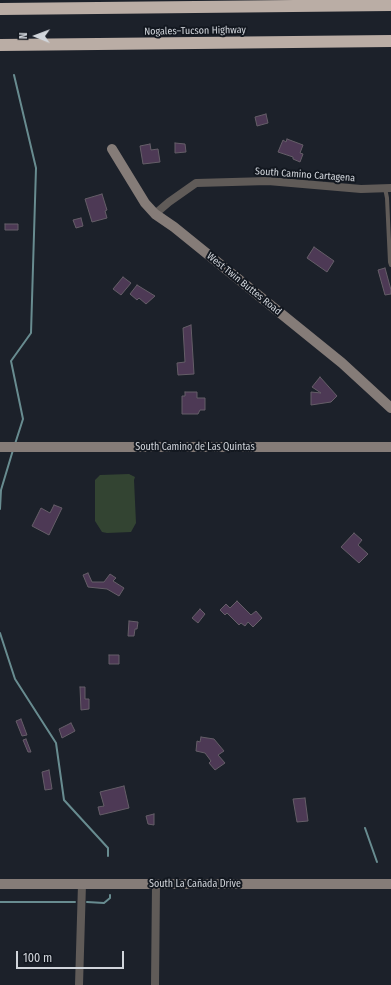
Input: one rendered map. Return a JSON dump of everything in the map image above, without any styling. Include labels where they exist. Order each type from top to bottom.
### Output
[{"type":"highway","points":[[0,9],[391,5]]},
{"type":"highway","name":"Nogales–Tucson Highway","points":[[0,45],[391,42]]},
{"type":"street","name":"West Twin Buttes Road","points":[[112,149],[145,203],[155,214],[174,227],[342,363],[391,408]]},
{"type":"street","name":"South Camino Cartagena","points":[[155,214],[196,183],[268,180],[361,189],[388,188]]},
{"type":"street","name":"South Camino de Las Quintas","points":[[0,447],[391,447]]},
{"type":"street","name":"South La Cañada Drive","points":[[0,884],[391,884]]},
{"type":"street","points":[[79,985],[82,884]]},
{"type":"street","points":[[155,985],[156,884]]},
{"type":"lane","points":[[388,188],[386,198],[391,265]]},
{"type":"green space","points":[[129,474],[135,477],[136,523],[131,532],[102,532],[95,521],[95,480],[100,475]]},
{"type":"building","points":[[266,114],[268,123],[257,126],[255,117]]},
{"type":"building","points":[[287,139],[303,145],[300,153],[303,154],[300,162],[293,159],[293,157],[278,152],[283,140],[286,142]]},
{"type":"building","points":[[175,143],[185,144],[186,152],[175,153]]},
{"type":"building","points":[[150,144],[151,150],[158,149],[160,162],[143,164],[140,146]]},
{"type":"building","points":[[102,194],[107,210],[105,211],[107,218],[92,222],[85,199]]},
{"type":"building","points":[[81,218],[83,226],[76,228],[73,220]]},
{"type":"building","points":[[5,224],[18,224],[18,230],[5,230]]},
{"type":"building","points":[[314,247],[334,261],[327,272],[307,258]]},
{"type":"building","points":[[385,268],[391,294],[385,295],[378,270]]},
{"type":"building","points":[[123,277],[131,283],[121,295],[113,289]]},
{"type":"building","points":[[137,285],[155,296],[146,304],[139,298],[137,300],[130,294]]},
{"type":"building","points":[[191,325],[194,374],[178,375],[177,363],[185,362],[183,328]]},
{"type":"building","points":[[320,377],[337,396],[331,402],[311,405],[311,392],[321,393],[312,387]]},
{"type":"building","points":[[185,392],[197,392],[197,398],[205,398],[205,410],[200,410],[198,414],[182,414],[182,396],[185,396]]},
{"type":"building","points":[[54,505],[62,508],[49,535],[32,526],[41,508],[50,513]]},
{"type":"building","points":[[354,533],[362,540],[358,545],[368,554],[359,563],[341,547]]},
{"type":"building","points":[[88,573],[92,582],[104,582],[110,574],[116,578],[113,581],[124,588],[119,596],[107,589],[88,587],[83,575]]},
{"type":"building","points":[[237,601],[251,615],[256,611],[262,618],[253,627],[248,622],[245,626],[241,623],[239,625],[227,613],[225,615],[220,610],[226,604],[230,608]]},
{"type":"building","points":[[200,609],[205,614],[198,623],[192,618]]},
{"type":"building","points":[[129,621],[138,622],[134,636],[128,636]]},
{"type":"building","points":[[109,655],[119,655],[119,664],[109,664]]},
{"type":"building","points":[[80,687],[85,687],[85,699],[89,699],[89,709],[81,710]]},
{"type":"building","points":[[21,719],[27,735],[22,736],[16,721]]},
{"type":"building","points":[[71,723],[75,731],[62,738],[59,729]]},
{"type":"building","points":[[201,737],[214,739],[224,751],[218,755],[225,763],[215,770],[209,763],[211,761],[205,753],[196,751],[197,741],[200,742]]},
{"type":"building","points":[[26,739],[31,752],[28,752],[23,740]]},
{"type":"building","points":[[49,770],[52,789],[45,790],[42,772]]},
{"type":"building","points":[[124,786],[129,808],[100,815],[98,807],[104,806],[100,792]]},
{"type":"building","points":[[305,798],[308,821],[297,822],[293,799]]},
{"type":"building","points":[[154,814],[154,825],[148,824],[146,816]]},
{"type":"waterway","points":[[14,75],[36,168],[31,333],[11,361],[23,419],[15,444]]},
{"type":"waterway","points":[[0,509],[1,490],[13,450]]},
{"type":"waterway","points":[[0,633],[15,679],[56,743],[64,800],[108,848],[108,856]]},
{"type":"waterway","points":[[365,828],[377,862]]},
{"type":"waterway","points":[[87,902],[104,903],[110,898],[110,895]]},
{"type":"waterway","points":[[0,902],[75,902]]}]
